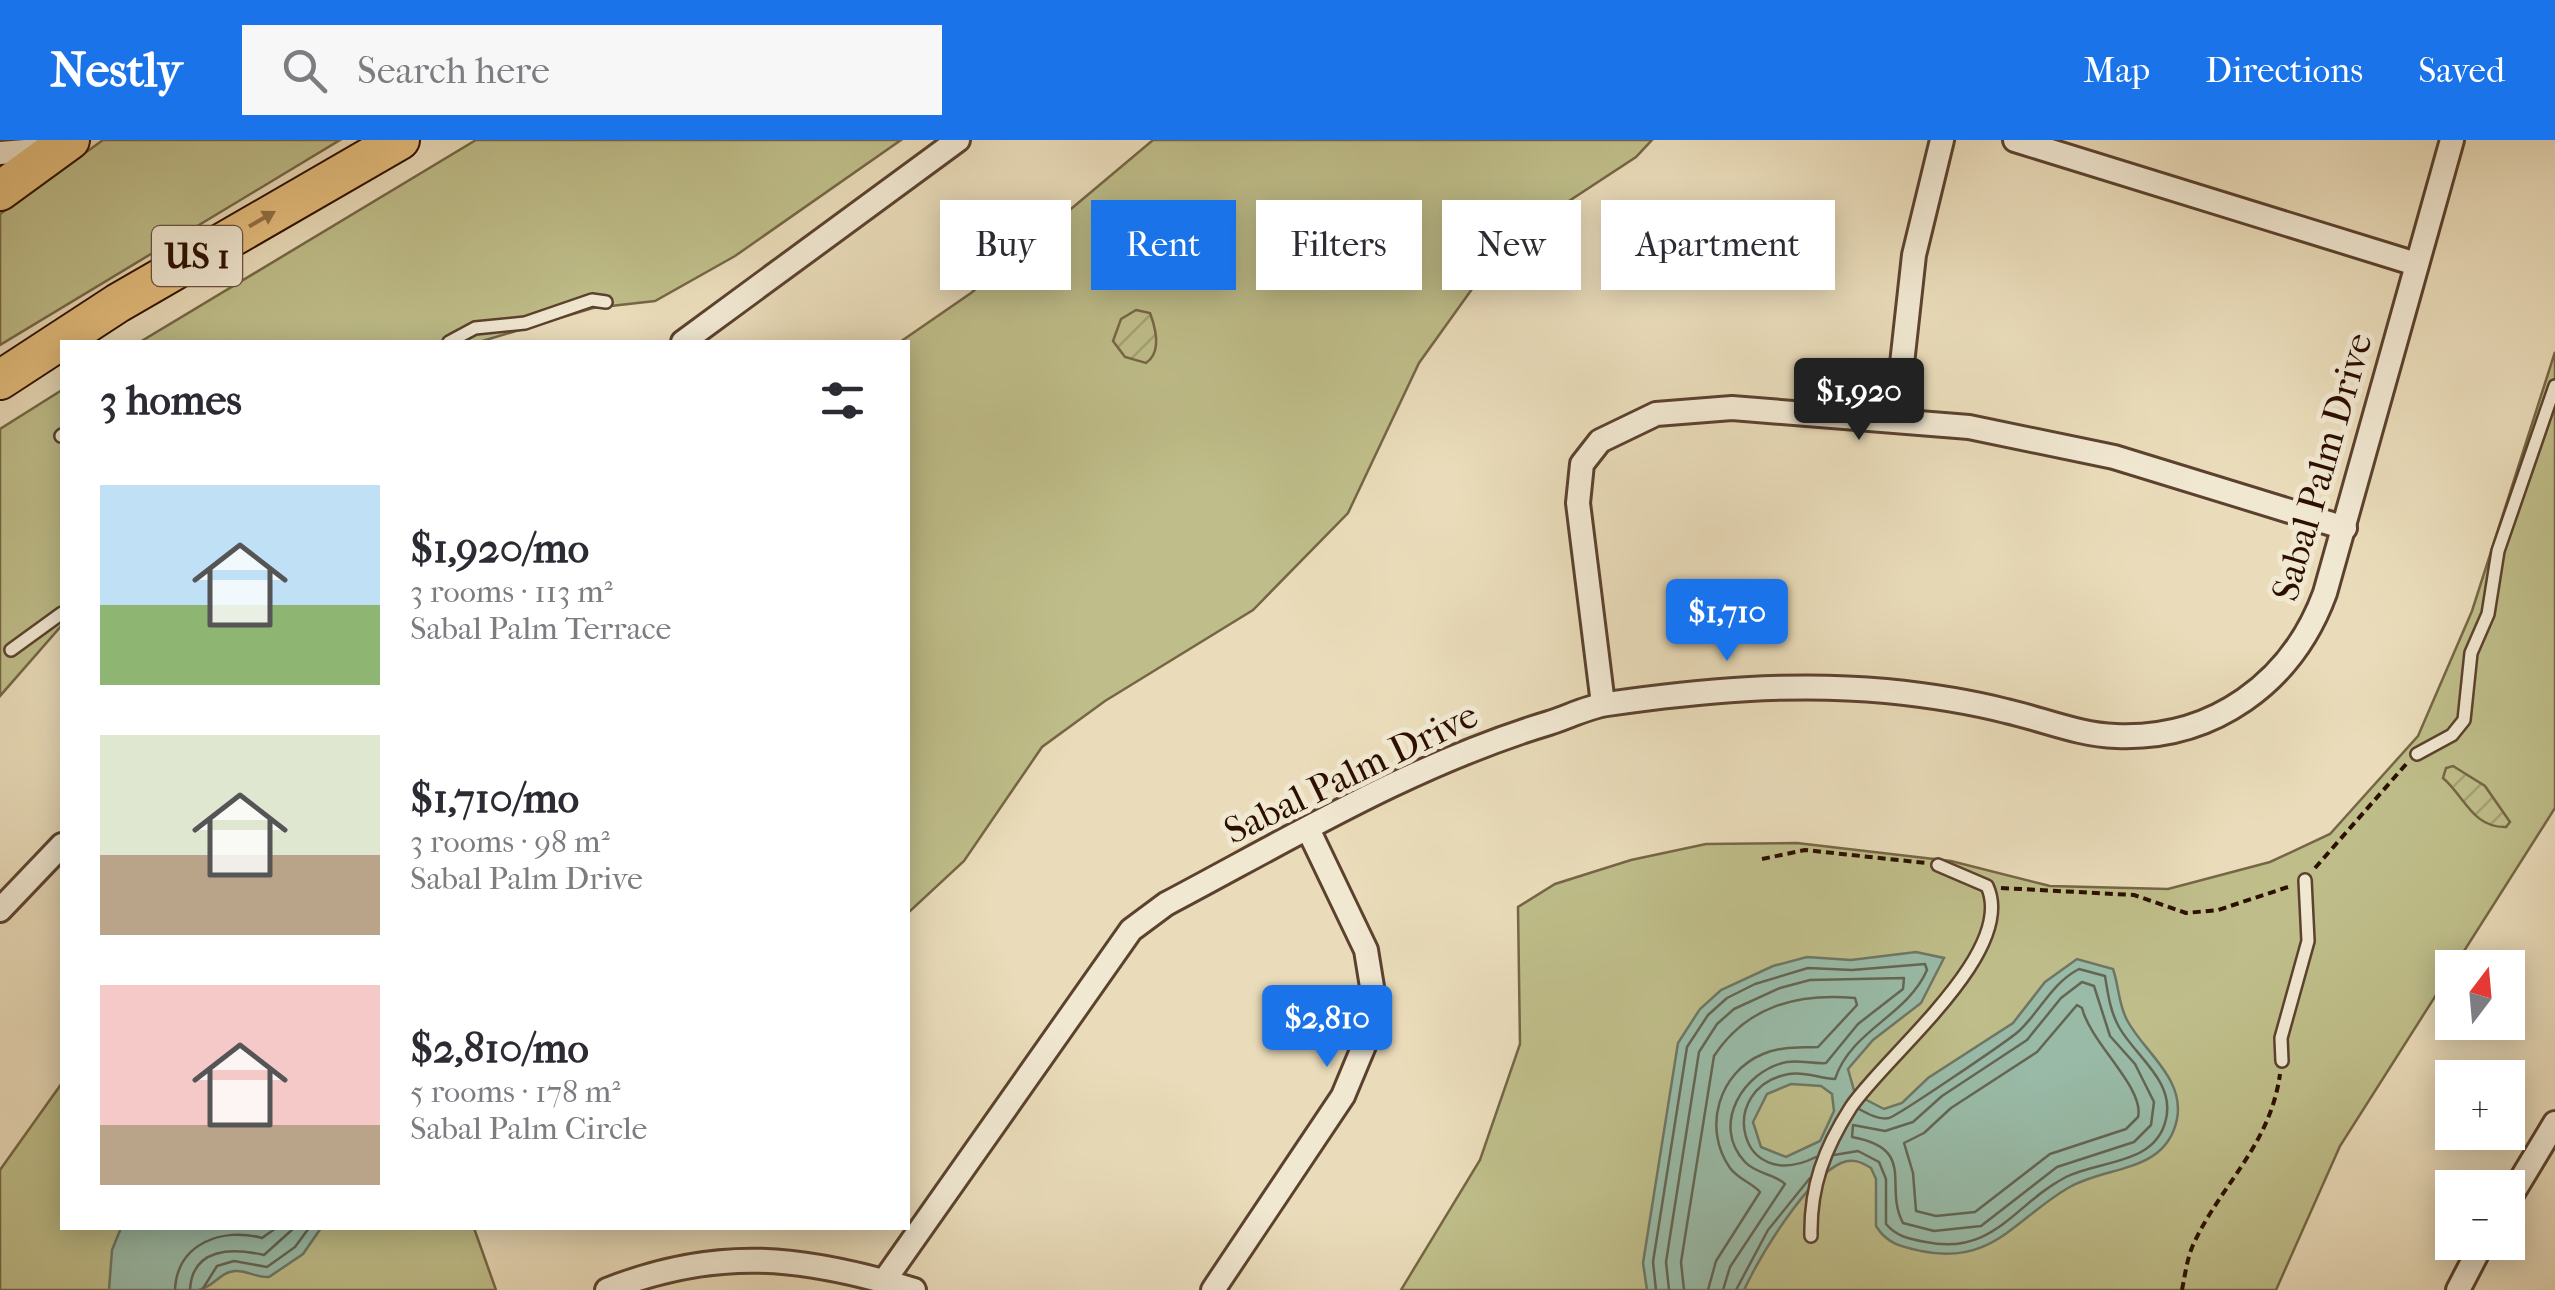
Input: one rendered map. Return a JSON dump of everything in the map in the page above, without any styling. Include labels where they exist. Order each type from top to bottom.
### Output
[{"type":"main road","name":"US 1","points":[[62,340],[133,294],[400,140]]},
{"type":"main road","points":[[0,192],[64,144]]},
{"type":"main road","name":"US 1","points":[[0,380],[60,341]]},
{"type":"street","points":[[687,340],[958,140]]},
{"type":"street","points":[[1896,418],[1914,255],[1942,140]]},
{"type":"street","points":[[2015,140],[2416,264]]},
{"type":"street","name":"Sabal Palm Drive","points":[[884,1281],[1124,938],[1166,904],[1441,761],[1602,704],[1764,688],[1838,688],[1959,701],[2095,734],[2172,732],[2230,711],[2261,689],[2288,661],[2318,612],[2345,528],[2452,140]]},
{"type":"street","points":[[0,153],[64,144]]},
{"type":"street","points":[[1602,704],[1578,504],[1582,464],[1600,441],[1656,414],[1732,408],[1969,426],[2114,457],[2345,528]]},
{"type":"street","points":[[1213,1290],[1343,1096],[1368,1036],[1373,993],[1366,950],[1308,828]]},
{"type":"street","points":[[0,910],[60,846]]},
{"type":"street","points":[[2525,1172],[2555,1122]]},
{"type":"street","points":[[608,1290],[654,1271],[718,1258],[779,1261],[914,1290]]},
{"type":"street","points":[[2458,1290],[2474,1260]]},
{"type":"lane","points":[[453,340],[474,328],[524,323],[582,302],[606,302]]},
{"type":"lane","points":[[2417,754],[2452,735],[2464,720],[2472,653],[2493,595],[2498,551],[2555,386]]},
{"type":"lane","points":[[11,650],[60,614]]},
{"type":"lane","points":[[1811,1236],[1810,1198],[1834,1135],[1867,1087],[1972,966],[1991,913],[1987,886],[1938,865]]},
{"type":"lane","points":[[2282,1060],[2282,1038],[2308,941],[2306,880]]},
{"type":"path","points":[[1987,886],[2134,896],[2186,913],[2257,900],[2306,880],[2417,754]]},
{"type":"path","points":[[1762,859],[1805,850],[1938,865]]},
{"type":"path","points":[[2182,1290],[2201,1229],[2253,1152],[2272,1110],[2282,1060]]},
{"type":"shaded area","points":[[103,140],[340,140],[0,345],[0,214]]},
{"type":"shaded area","points":[[476,140],[901,140],[735,256],[655,301],[593,308],[486,340],[143,340]]},
{"type":"shaded area","points":[[1153,140],[1652,140],[1636,157],[1570,200],[1442,200],[1442,290],[1471,290],[1419,363],[1348,513],[1253,610],[1105,701],[1042,747],[964,861],[910,911],[910,340],[903,340],[975,290],[1071,290],[1071,209]]},
{"type":"shaded area","points":[[1136,310],[1150,313],[1156,333],[1154,353],[1146,363],[1125,357],[1113,341],[1121,319]]},
{"type":"shaded area","points":[[2555,352],[2555,808],[2465,950],[2435,950],[2435,997],[2340,1146],[2276,1290],[1401,1290],[1480,1160],[1520,1044],[1518,907],[1555,884],[1631,860],[1706,844],[1797,843],[1951,861],[2050,886],[2168,889],[2270,862],[2330,834],[2418,736],[2472,611]]},
{"type":"shaded area","points":[[60,391],[60,627],[0,696],[0,429]]},
{"type":"shaded area","points":[[2453,766],[2485,786],[2510,822],[2506,827],[2485,822],[2470,810],[2443,778],[2446,768]]},
{"type":"shaded area","points":[[60,1086],[60,1230],[475,1230],[496,1290],[0,1290],[0,1170]]},
{"type":"water","points":[[1916,952],[1944,958],[1921,1003],[1873,1040],[1848,1069],[1855,1094],[1884,1109],[1902,1103],[1928,1078],[2013,1023],[2045,982],[2077,959],[2113,969],[2127,1020],[2175,1091],[2177,1119],[2171,1137],[2148,1159],[2068,1188],[1985,1246],[1946,1254],[1907,1248],[1885,1237],[1876,1226],[1876,1179],[1871,1168],[1857,1161],[1841,1163],[1799,1201],[1744,1290],[1647,1290],[1643,1263],[1678,1043],[1700,1009],[1721,990],[1773,966],[1807,957],[1851,960]],"holes":[[[1791,1084],[1821,1086],[1832,1094],[1834,1111],[1820,1141],[1786,1157],[1761,1147],[1753,1122],[1767,1094]]]},
{"type":"water","points":[[120,1230],[320,1230],[303,1254],[269,1277],[235,1271],[198,1290],[109,1290],[112,1250]]}]
